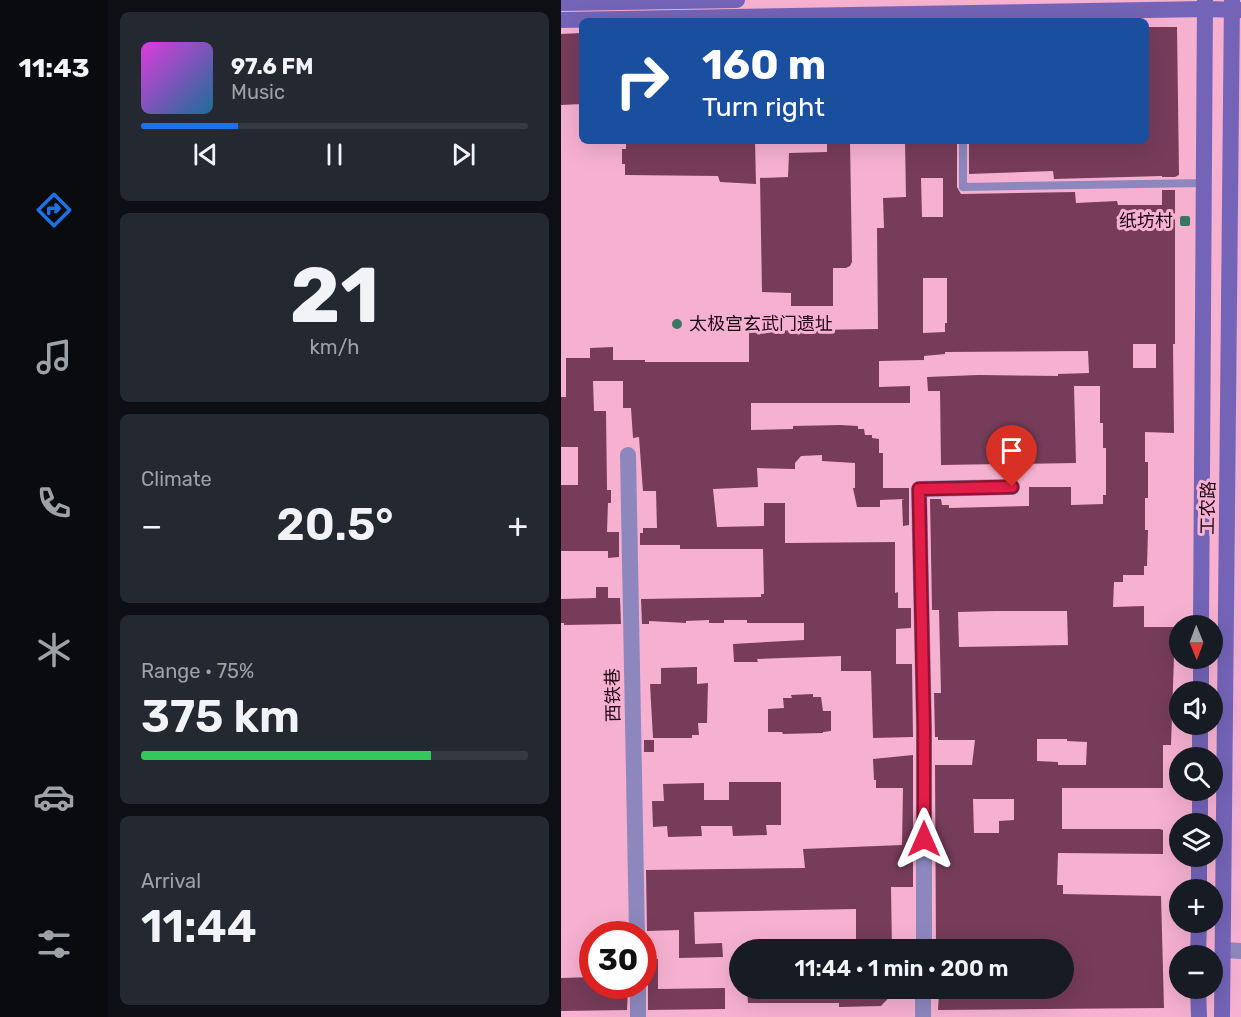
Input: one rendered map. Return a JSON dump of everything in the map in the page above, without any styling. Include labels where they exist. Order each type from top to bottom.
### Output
[{"type":"main road","points":[[561,3],[715,6],[737,13],[1206,4],[1235,6]]},
{"type":"main road","name":"工农路","points":[[1201,615],[1206,4]]},
{"type":"main road","points":[[583,18],[715,6]]},
{"type":"main road","name":"工农路","points":[[1223,951],[1235,6]]},
{"type":"main road","points":[[561,20],[579,18]]},
{"type":"main road","points":[[1199,999],[1199,1017]]},
{"type":"main road","name":"工农路","points":[[1222,999],[1222,1017]]},
{"type":"street","name":"西铁巷","points":[[628,455],[637,921]]},
{"type":"street","points":[[924,939],[924,728],[919,489],[1012,487]]},
{"type":"street","points":[[1223,951],[1241,951]]},
{"type":"street","points":[[637,999],[638,1017]]},
{"type":"street","points":[[923,999],[923,1017]]},
{"type":"lane","points":[[963,144],[963,187],[1205,183]]},
{"type":"building","points":[[1149,27],[1177,27],[1179,175],[1175,177],[1054,179],[1053,171],[969,174],[969,144],[1149,144]]},
{"type":"building","points":[[579,33],[579,104],[561,105],[561,34]]},
{"type":"building","points":[[626,144],[755,144],[756,184],[720,182],[718,176],[625,175],[622,149],[626,149]]},
{"type":"building","points":[[827,144],[850,144],[852,262],[846,268],[833,268],[833,306],[791,306],[791,293],[762,292],[760,178],[788,177],[789,153],[827,152]]},
{"type":"building","points":[[905,144],[957,144],[957,187],[961,194],[1075,192],[1076,203],[1117,201],[1118,205],[1162,205],[1162,190],[1175,190],[1174,433],[1145,432],[1145,462],[1148,462],[1148,498],[1145,498],[1145,530],[1148,530],[1147,566],[1144,566],[1144,575],[1123,575],[1123,582],[1114,582],[1113,607],[1144,606],[1144,627],[1169,627],[1169,669],[1174,669],[1173,681],[1169,681],[1171,745],[1163,745],[1163,788],[1062,788],[1062,829],[1160,829],[1163,830],[1163,854],[1058,853],[1057,885],[1063,885],[1063,894],[1161,896],[1164,1008],[938,1010],[939,999],[1074,999],[1074,939],[936,939],[935,765],[972,765],[975,740],[938,740],[938,737],[935,737],[934,693],[941,693],[939,610],[932,610],[930,499],[941,499],[942,505],[949,505],[949,508],[1029,506],[1029,487],[1071,487],[1071,505],[1103,504],[1103,495],[1106,495],[1106,448],[1103,448],[1103,423],[1100,423],[1100,386],[1074,386],[1076,463],[941,465],[940,391],[928,391],[927,377],[1058,376],[1058,374],[1089,373],[1088,351],[945,352],[945,354],[924,356],[924,360],[879,361],[879,387],[910,386],[910,403],[751,403],[751,430],[840,425],[858,426],[858,429],[864,429],[865,435],[872,435],[872,438],[879,439],[879,453],[883,453],[883,488],[909,488],[909,525],[903,526],[902,500],[904,499],[880,500],[880,507],[857,507],[853,488],[855,488],[855,463],[822,461],[822,455],[801,456],[795,463],[795,469],[757,468],[758,487],[713,489],[717,527],[764,526],[764,503],[785,503],[785,543],[895,542],[895,593],[898,592],[898,608],[911,608],[911,628],[896,629],[896,664],[912,664],[913,737],[873,738],[871,671],[841,671],[841,656],[734,662],[733,644],[804,640],[804,623],[747,623],[747,620],[724,620],[724,623],[709,623],[709,620],[686,621],[686,623],[649,621],[649,624],[642,624],[641,599],[761,597],[761,594],[764,594],[763,549],[680,549],[680,545],[640,545],[640,533],[643,533],[643,528],[657,528],[656,491],[643,491],[639,437],[633,438],[631,408],[623,408],[623,381],[593,381],[594,411],[606,411],[607,490],[611,490],[607,532],[619,532],[619,557],[608,558],[608,551],[561,551],[561,485],[578,485],[578,447],[561,447],[561,397],[566,397],[566,358],[590,358],[590,348],[613,347],[613,360],[749,362],[749,331],[878,329],[877,228],[884,228],[883,198],[906,197]],"holes":[[[921,178],[943,178],[943,217],[922,217]],[[923,278],[947,278],[945,332],[923,333]],[[1133,344],[1156,344],[1156,368],[1133,368]],[[1067,611],[1068,645],[959,647],[958,612]],[[1037,739],[1087,742],[1086,765],[1058,765],[1058,762],[1037,761]],[[973,799],[1014,799],[1014,820],[999,821],[999,833],[974,833]]]},
{"type":"building","points":[[596,587],[608,587],[608,598],[620,598],[621,624],[564,625],[561,623],[561,599],[596,598]]},
{"type":"building","points":[[697,667],[697,684],[708,683],[707,723],[698,723],[699,735],[692,735],[692,738],[653,738],[650,684],[661,684],[661,668]]},
{"type":"building","points":[[813,694],[813,697],[821,697],[823,711],[831,711],[831,731],[783,734],[782,732],[768,732],[768,709],[784,708],[783,698],[792,698],[791,695]]},
{"type":"building","points":[[644,740],[654,740],[654,752],[644,752]]},
{"type":"building","points":[[913,755],[913,887],[891,887],[892,939],[856,939],[856,909],[694,912],[695,944],[722,943],[723,957],[679,958],[679,930],[657,931],[657,921],[647,921],[646,870],[805,868],[803,849],[902,845],[903,788],[876,788],[873,759]]},
{"type":"building","points":[[729,782],[781,782],[781,825],[766,825],[767,835],[733,836],[732,826],[701,826],[702,836],[668,837],[667,826],[653,827],[652,801],[664,801],[663,784],[704,783],[704,800],[729,800]]},
{"type":"building","points":[[657,959],[658,989],[725,988],[725,1009],[648,1010],[648,999],[657,999]]},
{"type":"building","points":[[579,977],[579,999],[627,999],[627,1010],[561,1011],[561,978]]},
{"type":"building","points":[[748,999],[888,999],[881,1006],[839,1007],[839,1003],[748,1003]]},
{"type":"place","name":"纸坊村","points":[[1185,221]]},
{"type":"place","name":"太极宫玄武门遗址","points":[[677,324]]},
{"type":"route","points":[[924,839],[919,489],[1012,487]]}]
